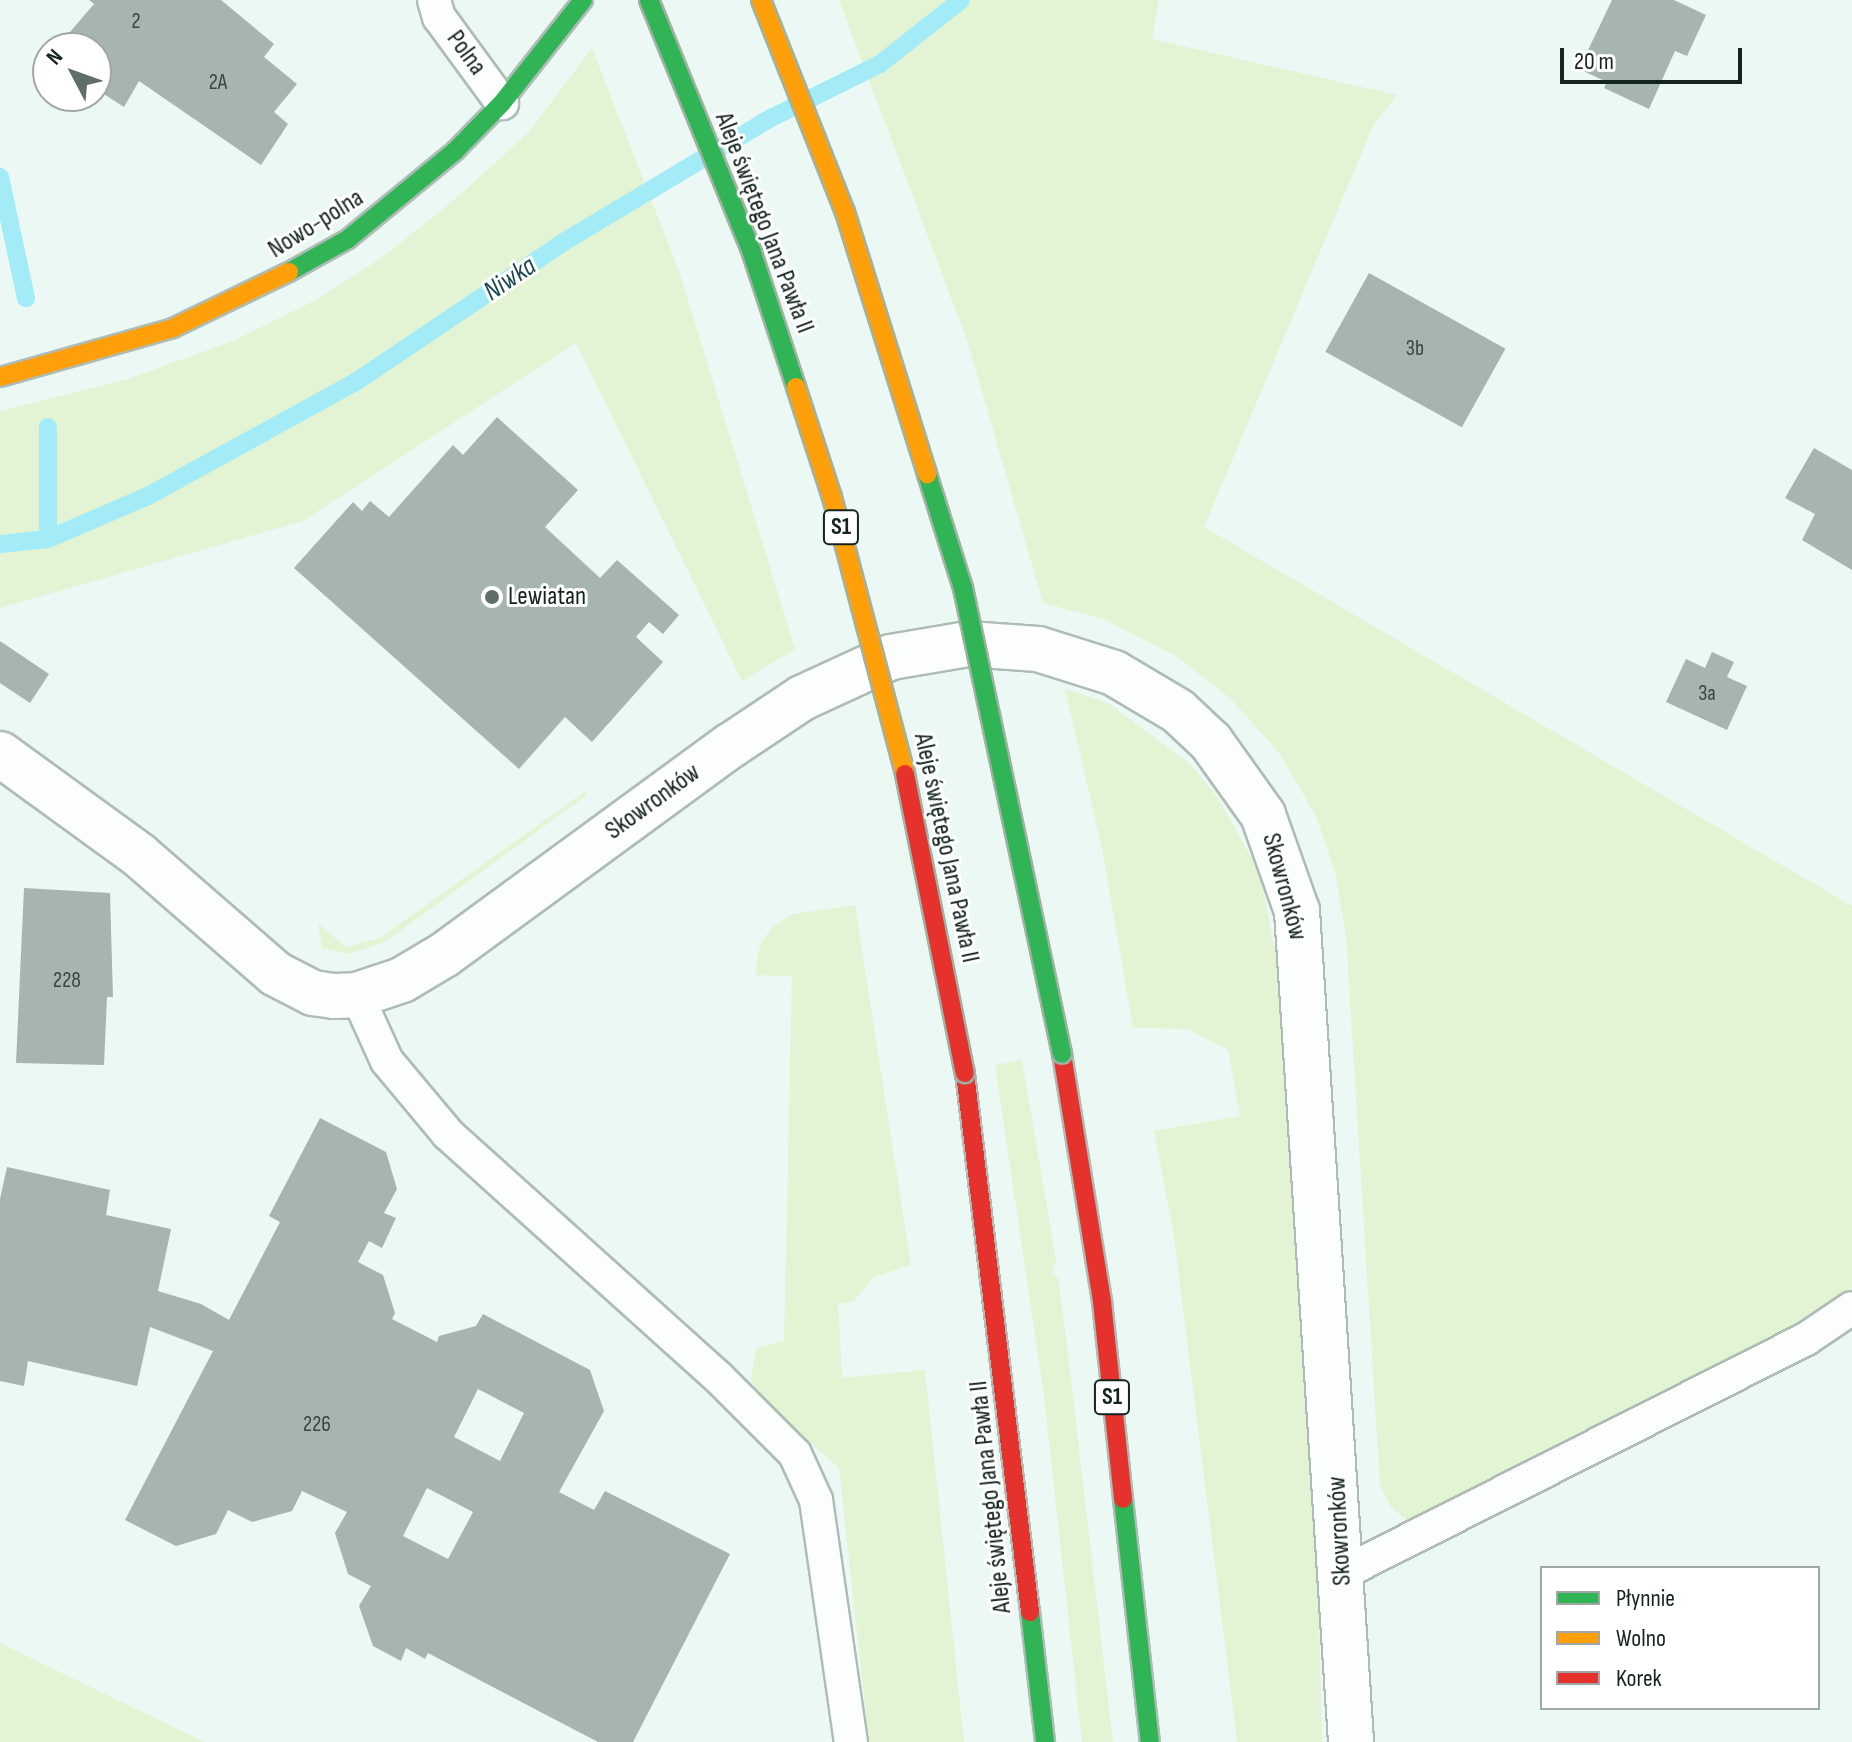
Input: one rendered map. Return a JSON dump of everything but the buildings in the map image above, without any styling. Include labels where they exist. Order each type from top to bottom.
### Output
[{"type":"main road","name":"Nowo-polna","points":[[0,377],[173,328],[300,268],[398,202],[502,103],[583,0]]},
{"type":"main road","name":"Aleje świętego Jana Pawła II","points":[[649,0],[752,253],[832,497],[912,802],[965,1073],[1045,1742]]},
{"type":"main road","name":"S1","points":[[761,0],[845,212],[955,559],[1006,774],[1062,1054],[1102,1302],[1150,1742]]},
{"type":"street","name":"Skowronków","points":[[0,754],[139,855],[276,974],[313,993],[357,995],[402,980],[444,955],[802,698],[891,657],[968,644],[1038,649],[1114,673],[1178,711],[1240,779],[1263,815],[1297,911],[1343,1573],[1351,1742]]},
{"type":"lane","name":"Polna","points":[[434,0],[439,17],[502,103]]},
{"type":"lane","points":[[357,995],[387,1061],[448,1134],[717,1376],[795,1454],[816,1500],[851,1742]]},
{"type":"lane","points":[[1343,1573],[1806,1339],[1852,1308]]},
{"type":"green space","points":[[839,0],[1159,0],[1152,39],[1397,95],[1373,126],[1204,527],[1852,906],[1852,1288],[1812,1315],[1503,1473],[1446,1508],[1407,1520],[1391,1507],[1380,1485],[1346,936],[1335,872],[1316,816],[1280,754],[1231,699],[1176,656],[1104,619],[1043,603],[968,343]]},
{"type":"green space","points":[[592,48],[679,271],[795,649],[742,681],[576,343],[303,521],[0,608],[0,411],[128,379],[233,341],[316,300],[383,257],[454,200],[529,132]]},
{"type":"green space","points":[[1065,689],[1108,703],[1191,765],[1218,798],[1260,873],[1277,962],[1318,1573],[1322,1742],[1237,1742],[1173,1230],[1154,1131],[1240,1116],[1228,1050],[1188,1029],[1133,1028],[1102,848]]},
{"type":"green space","points":[[584,792],[587,795],[385,942],[350,954],[322,948],[318,923],[346,947],[380,938]]},
{"type":"green space","points":[[855,905],[911,1265],[874,1277],[853,1302],[838,1303],[842,1378],[925,1370],[964,1742],[869,1742],[839,1468],[760,1397],[751,1380],[756,1348],[784,1341],[792,976],[755,975],[760,945],[771,928],[793,914]]},
{"type":"green space","points":[[1022,1060],[1056,1260],[1052,1274],[1058,1278],[1066,1336],[1113,1742],[1082,1742],[1044,1396],[995,1065]]},
{"type":"green space","points":[[0,1643],[204,1742],[0,1742]]},
{"type":"waterway","name":"Niwka","points":[[48,539],[148,496],[357,381],[562,243],[771,118],[880,64],[961,0]]},
{"type":"waterway","name":"Niwka","points":[[0,177],[26,298]]},
{"type":"waterway","name":"Niwka","points":[[0,544],[48,539],[48,427]]},
{"type":"traffic: fast","points":[[289,272],[348,239],[455,151],[502,103],[583,0]]},
{"type":"traffic: fast","points":[[649,0],[752,253],[796,387]]},
{"type":"traffic: fast","points":[[927,474],[963,588],[1062,1054]]},
{"type":"traffic: fast","points":[[1123,1499],[1150,1742]]},
{"type":"traffic: fast","points":[[1030,1612],[1045,1742]]},
{"type":"traffic: slow","points":[[761,0],[845,212],[927,474]]},
{"type":"traffic: slow","points":[[0,377],[173,328],[289,272]]},
{"type":"traffic: slow","points":[[796,387],[832,497],[905,774]]},
{"type":"traffic: jam","points":[[905,774],[965,1073]]},
{"type":"traffic: jam","points":[[1062,1054],[1102,1302],[1123,1499]]},
{"type":"traffic: jam","points":[[965,1073],[1030,1612]]},
{"type":"place","name":"Lewiatan","points":[[492,597]]}]
